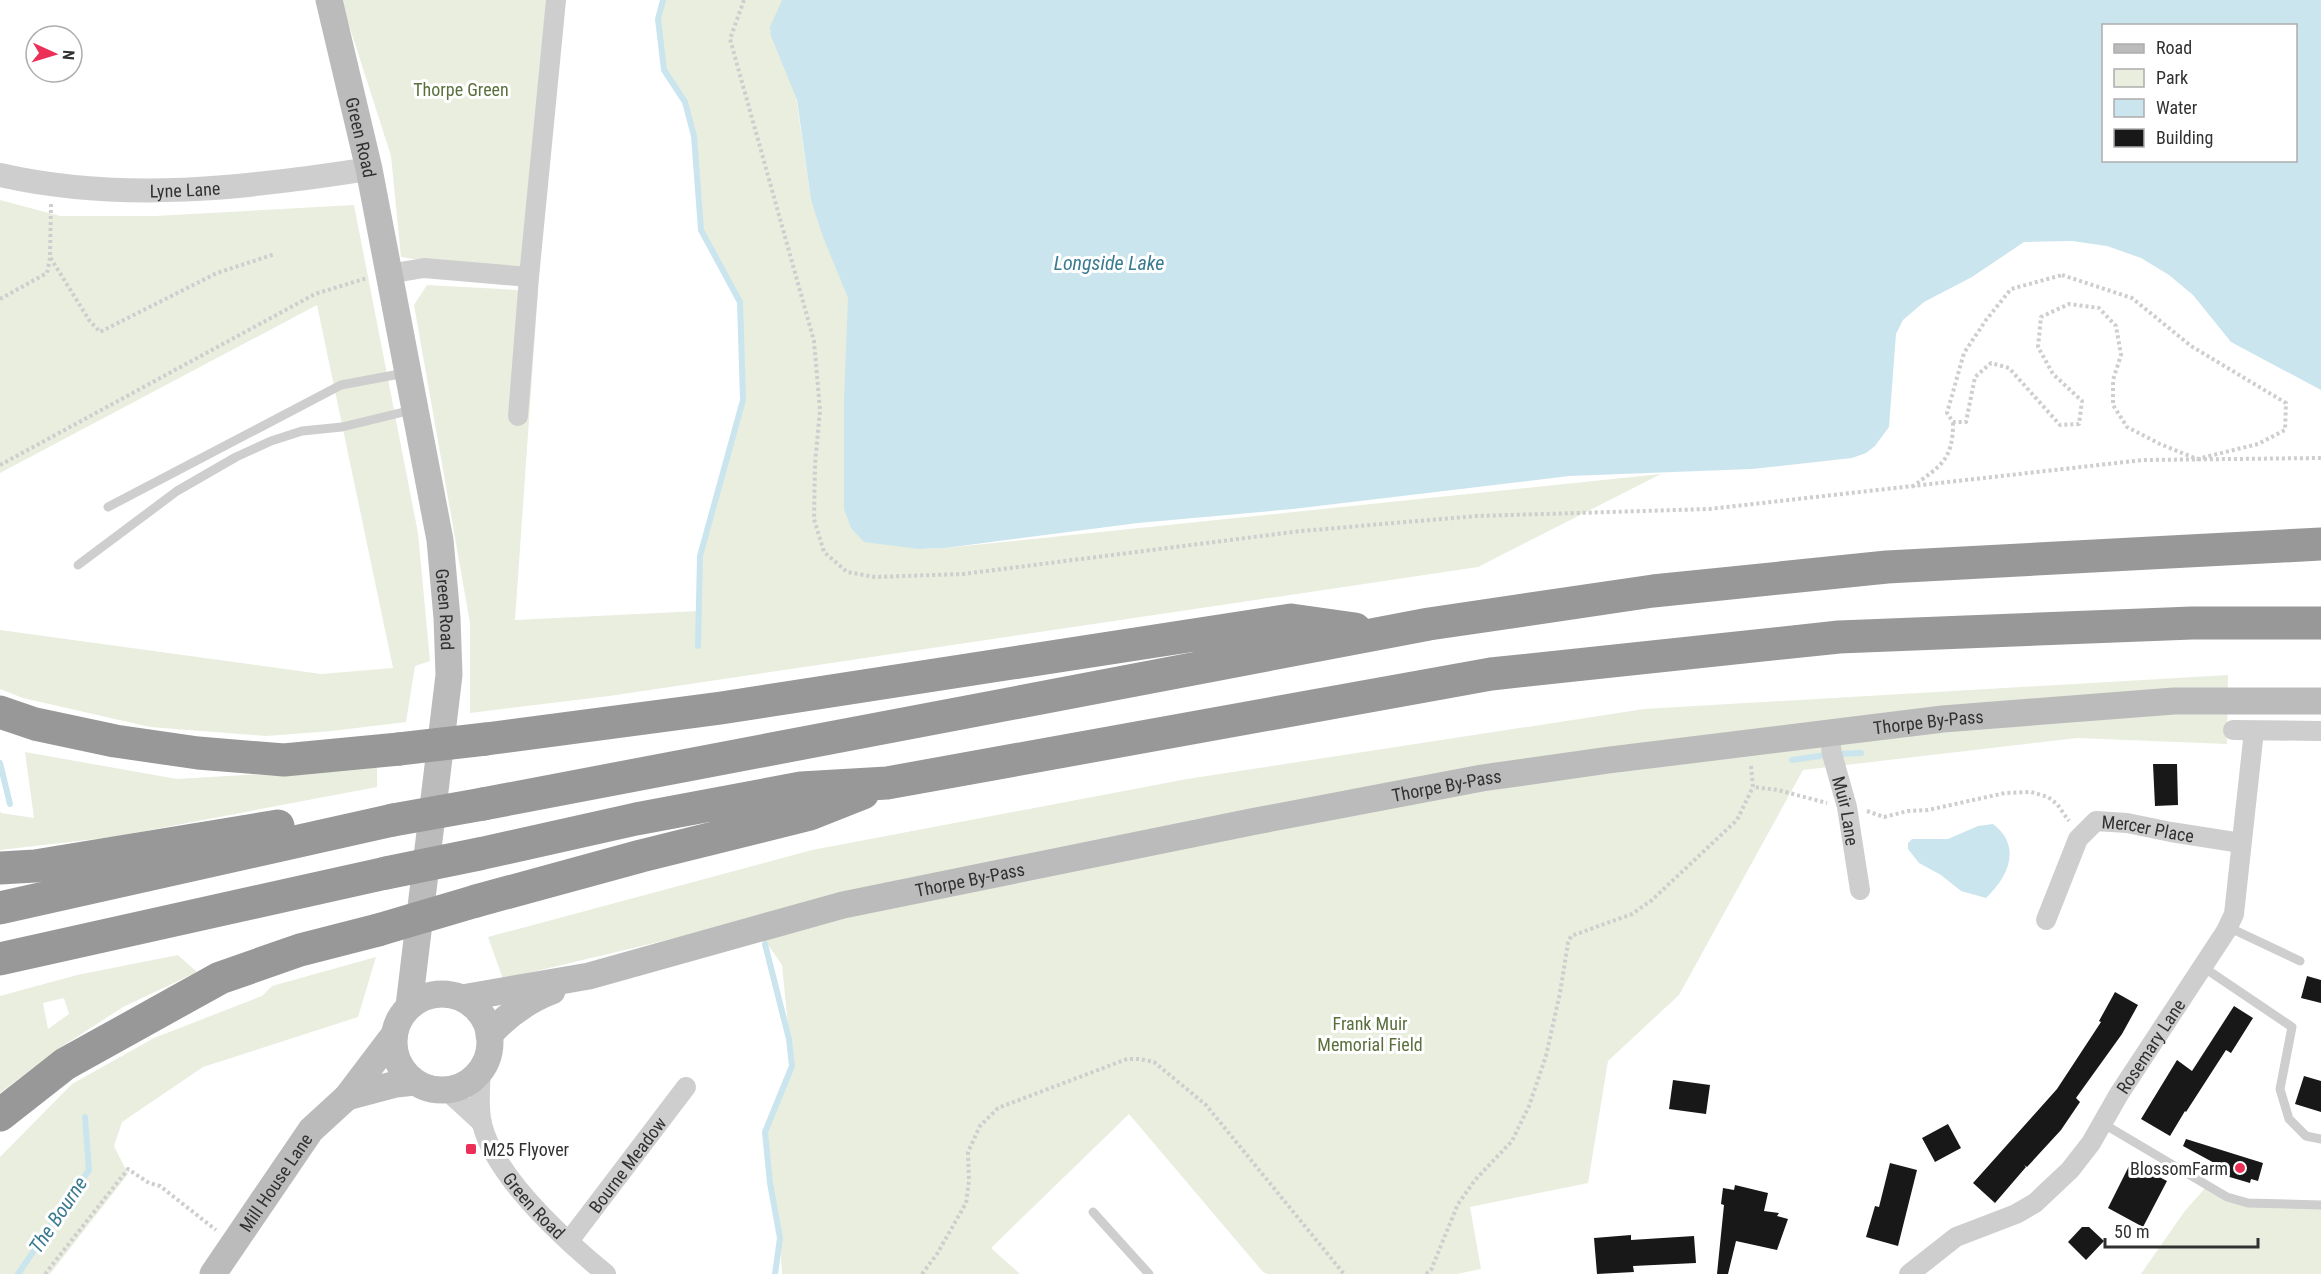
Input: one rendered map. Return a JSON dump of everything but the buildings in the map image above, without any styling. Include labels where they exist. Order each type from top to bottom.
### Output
[{"type":"highway","points":[[0,908],[393,820],[1429,624],[1653,591],[1887,567],[2321,544]]},
{"type":"highway","points":[[0,712],[35,724],[115,741],[198,753],[284,760],[486,740],[721,708],[1291,620],[1384,632]]},
{"type":"highway","points":[[0,959],[636,819],[801,788],[887,783],[1491,674],[1839,637],[2192,623],[2321,622]]},
{"type":"highway","points":[[0,1115],[65,1064],[220,978],[300,950],[476,901],[641,856],[810,814],[887,783]]},
{"type":"highway","points":[[0,868],[35,866],[316,819],[393,820]]},
{"type":"main road","name":"Green Road","points":[[329,0],[369,169],[440,540],[447,618],[449,675],[409,1006]]},
{"type":"main road","name":"Thorpe By-Pass","points":[[489,1035],[505,1017],[540,995],[589,976],[843,905],[1251,822],[1482,778],[1749,742],[1943,719],[2174,701],[2321,700]]},
{"type":"main road","points":[[417,947],[453,996],[478,1010],[488,1026],[490,1045],[486,1063],[481,1070],[474,1079],[458,1088],[439,1091],[421,1086],[405,1075],[395,1059],[394,1035],[397,1021],[409,1006],[425,996],[453,996]]},
{"type":"main road","name":"Thorpe By-Pass","points":[[453,996],[589,976]]},
{"type":"main road","name":"Mill House Lane","points":[[213,1274],[311,1130],[347,1097],[394,1035]]},
{"type":"main road","name":"Mill House Lane","points":[[347,1097],[396,1084],[415,1082]]},
{"type":"street","points":[[518,416],[556,0]]},
{"type":"street","name":"Lyne Lane","points":[[0,175],[51,185],[181,191],[279,183],[369,169]]},
{"type":"street","points":[[388,274],[424,268],[529,277]]},
{"type":"street","points":[[2233,730],[2321,731]]},
{"type":"street","name":"Rosemary Lane","points":[[1909,1274],[1956,1237],[2016,1214],[2035,1203],[2070,1170],[2203,967],[2234,914],[2254,731]]},
{"type":"street","name":"Muir Lane","points":[[1829,732],[1832,754],[1847,807],[1860,890]]},
{"type":"street","name":"Mercer Place","points":[[2046,920],[2078,839],[2096,820],[2241,843]]},
{"type":"street","name":"Green Road","points":[[481,1070],[482,1123],[490,1146],[510,1176],[539,1212],[606,1274]]},
{"type":"street","name":"Bourne Meadow","points":[[569,1241],[686,1087]]},
{"type":"street","name":"Green Road","points":[[446,1090],[482,1123]]},
{"type":"lane","points":[[108,507],[341,385],[407,373]]},
{"type":"lane","points":[[78,565],[177,491],[254,449],[302,431],[342,427],[414,410]]},
{"type":"lane","points":[[2228,927],[2300,961]]},
{"type":"lane","points":[[2203,967],[2292,1027],[2280,1089],[2289,1119],[2306,1136],[2321,1139]]},
{"type":"lane","points":[[2102,1123],[2227,1197],[2248,1203],[2321,1205]]},
{"type":"lane","points":[[1093,1212],[1149,1274]]},
{"type":"path","points":[[744,0],[730,39],[814,341],[820,410],[815,464],[814,519],[824,552],[847,572],[875,577],[963,574],[1301,531],[1477,516],[1709,509],[2143,460],[2321,458]]},
{"type":"path","points":[[0,299],[47,273],[50,257],[51,185]]},
{"type":"path","points":[[50,257],[89,320],[100,332],[217,273],[274,254]]},
{"type":"path","points":[[0,465],[315,294],[333,287],[388,274]]},
{"type":"path","points":[[1912,487],[1945,462],[1953,440],[1953,422],[1947,413],[1964,353],[1986,320],[2012,289],[2062,275],[2132,298],[2191,346],[2286,404],[2285,430],[2258,444],[2197,459],[2160,444],[2127,427],[2113,405],[2113,380],[2121,355],[2116,326],[2098,308],[2069,304],[2041,318],[2038,347],[2053,374],[2082,401],[2079,424],[2060,425],[2009,368],[1991,363],[1976,377],[1966,423],[1953,422]]},
{"type":"path","points":[[1426,1274],[1431,1270],[1458,1204],[1475,1180],[1512,1141],[1528,1106],[1546,1056],[1571,936],[1632,914],[1652,900],[1737,820],[1753,787],[1749,742]]},
{"type":"path","points":[[1753,787],[1778,790],[1884,817],[2005,793],[2031,792],[2048,797],[2057,804],[2072,825],[2084,832]]},
{"type":"path","points":[[922,1274],[937,1254],[966,1203],[969,1181],[968,1152],[980,1126],[998,1108],[1127,1059],[1154,1062],[1206,1105],[1344,1274]]},
{"type":"path","points":[[45,1274],[128,1169],[149,1183],[160,1186],[233,1243]]},
{"type":"green space","name":"Thorpe Green","points":[[341,0],[560,0],[529,277],[401,257],[391,156]]},
{"type":"green space","points":[[661,0],[782,0],[811,200],[848,298],[919,549],[1661,474],[1478,567],[609,696],[470,713],[470,623],[414,305],[427,285],[538,291],[515,620],[699,611],[700,556],[743,400],[740,302],[701,230],[694,136],[685,102],[664,70],[658,19]]},
{"type":"green space","points":[[0,200],[60,216],[155,216],[354,205],[418,533],[430,661],[415,666],[406,722],[266,736],[150,727],[23,698],[0,689],[0,630],[321,674],[393,668],[317,305],[0,473]]},
{"type":"green space","name":"Frank Muir Memorial Field","points":[[2228,675],[2227,744],[2077,738],[1803,770],[1679,995],[1608,1061],[1588,1183],[1470,1207],[1481,1269],[1457,1274],[1267,1274],[1129,1114],[991,1248],[1020,1274],[782,1274],[780,1238],[765,1132],[792,1066],[782,965],[751,920],[503,979],[488,937],[812,850],[1187,779],[1644,709]]},
{"type":"green space","points":[[25,752],[177,779],[377,767],[377,787],[113,837],[0,850],[0,811],[34,818]]},
{"type":"green space","points":[[178,955],[197,972],[123,1007],[55,1051],[0,1093],[0,996],[77,975]],"holes":[[[64,998],[69,1014],[48,1029],[43,1003]]]},
{"type":"green space","points":[[376,957],[358,1017],[203,1067],[122,1122],[114,1146],[128,1174],[50,1274],[0,1274],[0,1157],[72,1084],[154,1038],[262,996],[272,986]]},
{"type":"green space","points":[[2207,1186],[2227,1197],[2321,1205],[2321,1274],[2141,1274],[2184,1212]]},
{"type":"water","name":"Longside Lake","points":[[782,0],[2321,0],[2321,390],[2231,342],[2193,295],[2169,275],[2141,258],[2107,246],[2072,241],[2024,242],[1972,277],[1924,302],[1903,320],[1896,334],[1889,427],[1875,446],[1866,453],[1852,458],[1752,469],[1569,476],[1293,509],[1138,523],[945,548],[919,549],[864,542],[851,528],[844,509],[844,399],[848,298],[823,237],[811,200],[797,100],[771,36],[770,27]]},
{"type":"water","points":[[1993,824],[2002,833],[2010,851],[2006,871],[1986,898],[1961,891],[1941,875],[1919,863],[1908,849],[1908,843],[1912,839],[1948,839],[1978,826]]},
{"type":"waterway","points":[[663,0],[658,19],[664,70],[685,102],[694,136],[701,230],[740,302],[743,400],[700,556],[698,646]]},
{"type":"waterway","points":[[1837,754],[1861,753]]},
{"type":"waterway","points":[[1792,760],[1826,755]]},
{"type":"waterway","name":"The Bourne","points":[[0,763],[10,804]]},
{"type":"waterway","points":[[765,944],[789,1039],[792,1066],[765,1132],[770,1183],[780,1238],[775,1274]]},
{"type":"waterway","name":"The Bourne","points":[[18,1274],[89,1170],[85,1117]]},
{"type":"place","name":"M25 Flyover","points":[[471,1149]]},
{"type":"place","name":"BlossomFarm","points":[[2240,1168]]}]
